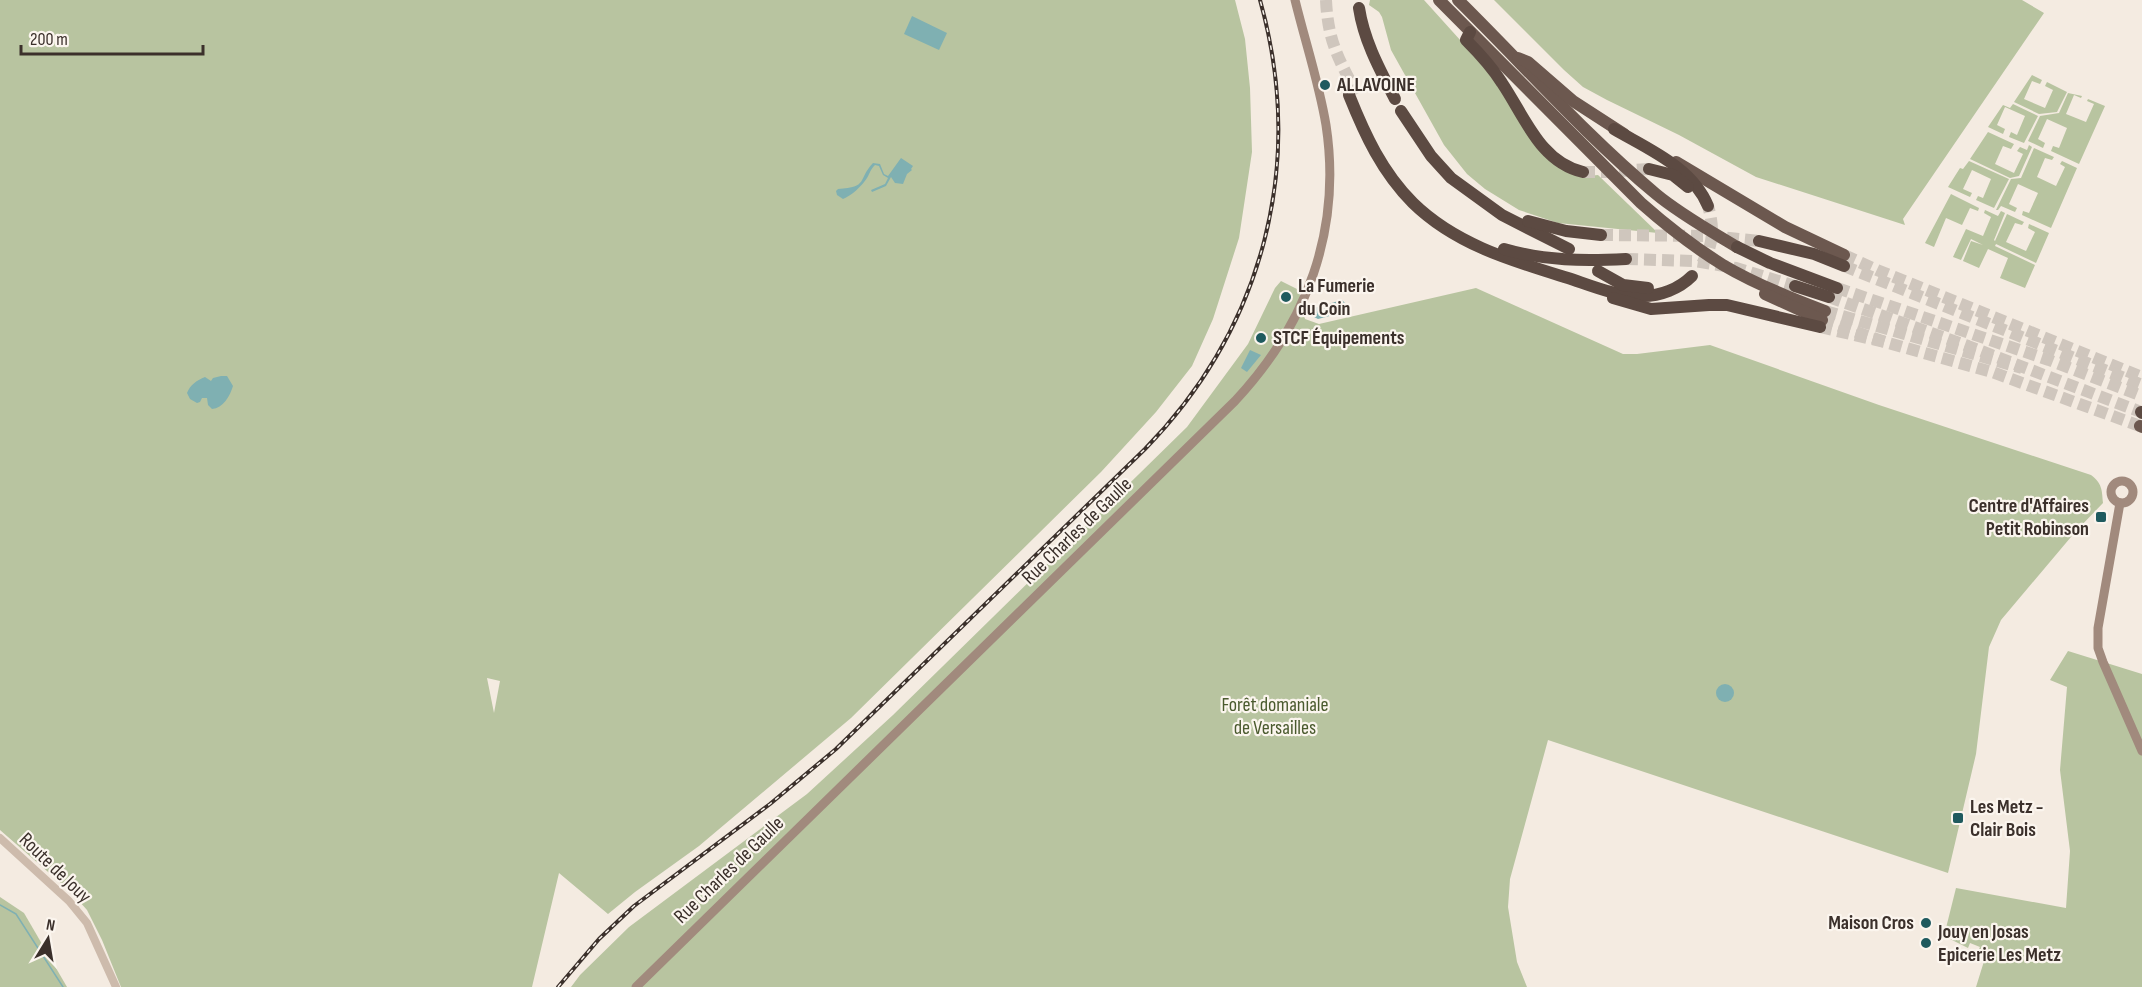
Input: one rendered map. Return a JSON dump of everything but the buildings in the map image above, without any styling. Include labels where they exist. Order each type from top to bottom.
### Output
[{"type":"highway","points":[[1439,0],[1641,203],[1687,241],[1723,265],[1756,282],[1759,291],[1822,319],[1727,305],[1643,308],[1483,249],[1434,221],[1395,183],[1376,155],[1353,94],[1391,166],[1409,189],[1460,230],[1489,244],[1530,256],[1578,261],[1626,259]]},
{"type":"highway","points":[[1458,0],[1573,116],[1657,195],[1737,247],[1833,292],[1795,286]]},
{"type":"highway","points":[[1359,8],[1361,22],[1370,46],[1395,99]]},
{"type":"highway","points":[[1470,32],[1466,40],[1494,70],[1543,147],[1564,165],[1583,172]]},
{"type":"highway","points":[[1518,58],[1528,62],[1573,100],[1614,129],[1681,170],[1700,189],[1704,206],[1679,179],[1664,172],[1649,169]]},
{"type":"highway","points":[[1401,111],[1431,156],[1451,178],[1511,220],[1569,249]]},
{"type":"highway","points":[[1614,129],[1666,156],[1844,260],[1759,239]]},
{"type":"highway","points":[[1471,193],[1518,217],[1547,227],[1600,235]]},
{"type":"highway","points":[[1531,267],[1607,291],[1636,296],[1661,294],[1677,287],[1689,274],[1664,285],[1641,288],[1623,285],[1598,271]]},
{"type":"main road","name":"Rue Charles de Gaulle","points":[[636,987],[1235,401],[1285,338],[1313,278],[1325,232],[1330,199],[1328,142],[1324,117],[1295,0]]},
{"type":"main road","points":[[2131,499],[2137,487],[2122,481],[2112,486],[2111,495],[2120,503],[2142,496]]},
{"type":"main road","points":[[2120,503],[2098,628],[2098,648],[2142,751]]},
{"type":"street","name":"Route de Jouy","points":[[0,838],[69,901],[87,923],[116,987]]},
{"type":"green space","points":[[0,0],[1235,0],[1245,39],[1250,88],[1252,152],[1239,238],[1213,319],[1192,366],[1156,412],[1101,472],[851,718],[699,846],[608,914],[559,873],[532,987],[121,987],[87,910],[71,892],[0,830]],"holes":[[[487,678],[500,681],[494,713]]]},
{"type":"green space","points":[[1370,0],[1424,0],[1489,72],[1507,99],[1576,174],[1598,175],[1658,233],[1558,223],[1519,210],[1485,189],[1467,174],[1444,145],[1391,50],[1382,17],[1369,5]]},
{"type":"green space","points":[[1494,0],[2022,0],[2044,13],[1903,219],[1905,225],[1756,177],[1583,87]]},
{"type":"green space","points":[[2032,75],[2042,80],[2040,84],[2032,81],[2024,99],[2045,108],[2053,90],[2045,86],[2047,82],[2067,92],[2057,112],[2039,114],[2014,102]]},
{"type":"green space","points":[[2068,93],[2082,96],[2081,98],[2074,95],[2066,114],[2086,122],[2094,104],[2087,101],[2088,99],[2105,106],[2079,164],[2051,151],[2053,146],[2059,148],[2067,128],[2047,119],[2038,139],[2045,143],[2043,148],[2028,141],[2040,116],[2059,113]]},
{"type":"green space","points":[[2013,104],[2038,116],[2024,143],[2009,137],[2011,132],[2017,135],[2025,116],[2005,107],[1997,125],[2005,129],[2003,134],[1988,127],[2003,105],[2010,108]]},
{"type":"green space","points":[[1988,132],[2014,144],[2011,149],[2003,146],[1995,164],[2014,173],[2023,154],[2017,151],[2020,147],[2027,150],[2029,145],[2032,147],[2019,176],[2010,178],[1970,159]]},
{"type":"green space","points":[[2034,148],[2054,157],[2052,160],[2045,158],[2037,177],[2056,186],[2065,167],[2060,164],[2062,161],[2077,168],[2051,228],[2022,215],[2023,211],[2029,213],[2038,193],[2018,184],[2009,204],[2017,208],[2015,212],[2001,206],[1996,210],[2011,179],[2021,178]]},
{"type":"green space","points":[[1969,161],[2009,179],[1994,208],[1976,200],[1978,196],[1983,198],[1991,179],[1972,170],[1963,189],[1972,193],[1970,197],[1948,187],[1960,168],[1963,169]]},
{"type":"green space","points":[[1951,194],[1979,208],[1978,211],[1970,208],[1962,225],[1946,218],[1934,247],[1925,243]]},
{"type":"green space","points":[[1985,210],[1998,216],[2001,211],[2005,213],[1995,241],[2007,214],[2024,222],[2022,225],[2015,223],[2006,242],[2026,251],[2035,232],[2028,228],[2029,224],[2049,233],[2036,263],[1996,244],[1995,246],[2035,265],[2025,288],[2000,278],[2008,258],[1988,249],[1979,268],[1963,261],[1971,241],[1983,245],[1971,239],[1961,260],[1953,257],[1966,229],[1983,236],[1991,217],[1984,213]]},
{"type":"green space","name":"Forêt domaniale de Versailles","points":[[1281,281],[1299,290],[1305,319],[1319,324],[1476,288],[1623,354],[1710,345],[2095,478],[2101,487],[2103,503],[2076,531],[2001,620],[1989,647],[1976,754],[1948,873],[1548,740],[1510,879],[1508,907],[1517,962],[1527,987],[571,987],[580,975],[629,927],[807,794],[893,715],[1187,427],[1248,344],[1275,288]]},
{"type":"green space","points":[[2068,651],[2142,674],[2142,987],[1976,987],[1985,958],[1977,953],[1980,947],[1970,943],[1968,948],[1944,936],[1956,888],[2066,908],[2070,851],[2060,770],[2067,687],[2050,680]]},
{"type":"green space","points":[[0,897],[24,913],[67,987],[0,987]]},
{"type":"water","points":[[912,16],[947,33],[939,50],[904,34]]},
{"type":"water","points":[[901,158],[913,166],[903,184],[895,183],[891,177],[886,186],[872,192],[871,190],[885,184],[888,178],[883,175],[879,166],[875,165],[865,181],[853,193],[843,199],[837,195],[838,189],[848,188],[861,182],[873,163],[880,164],[884,174],[888,176]]},
{"type":"water","points":[[1342,300],[1348,306],[1345,312],[1318,319],[1312,316],[1314,308]]},
{"type":"water","points":[[1250,350],[1261,355],[1247,372],[1241,368]]},
{"type":"water","points":[[227,376],[233,386],[223,404],[212,409],[208,405],[207,398],[202,398],[197,403],[190,399],[187,393],[197,381],[205,377],[211,381]]},
{"type":"water","points":[[1725,684],[1731,687],[1734,693],[1731,699],[1725,702],[1719,699],[1716,693],[1719,687]]},
{"type":"waterway","points":[[0,905],[16,914],[63,987]]},
{"type":"tunnel","points":[[1326,0],[1329,27],[1335,49],[1357,94]]},
{"type":"tunnel","points":[[1583,172],[1649,169]]},
{"type":"tunnel","points":[[1702,264],[1709,250],[1712,235],[1708,206]]},
{"type":"tunnel","points":[[1601,235],[1710,236],[1759,241]]},
{"type":"tunnel","points":[[1844,255],[2142,377]]},
{"type":"tunnel","points":[[1626,259],[1694,261],[1736,268],[1795,286]]},
{"type":"tunnel","points":[[1844,266],[2142,385]]},
{"type":"tunnel","points":[[1837,288],[2049,360],[2142,396]]},
{"type":"tunnel","points":[[1829,297],[1968,346],[2141,412]]},
{"type":"tunnel","points":[[1825,311],[2022,368]]},
{"type":"tunnel","points":[[1822,320],[1885,342],[1992,372],[2140,426]]},
{"type":"tunnel","points":[[1820,327],[1885,342]]},
{"type":"railway","points":[[558,987],[599,939],[634,906],[770,804],[836,749],[1145,449],[1186,401],[1220,350],[1246,297],[1264,240],[1275,182],[1278,122],[1273,61],[1260,0]]},
{"type":"place","name":"ALLAVOINE","points":[[1325,85]]},
{"type":"place","name":"La Fumerie du Coin","points":[[1286,297]]},
{"type":"place","name":"STCF Équipements","points":[[1261,338]]},
{"type":"place","name":"Centre d'Affaires Petit Robinson","points":[[2101,517]]},
{"type":"place","name":"Les Metz - Clair Bois","points":[[1958,818]]},
{"type":"place","name":"Maison Cros","points":[[1926,923]]},
{"type":"place","name":"Jouy en Josas Epicerie Les Metz","points":[[1926,943]]}]
